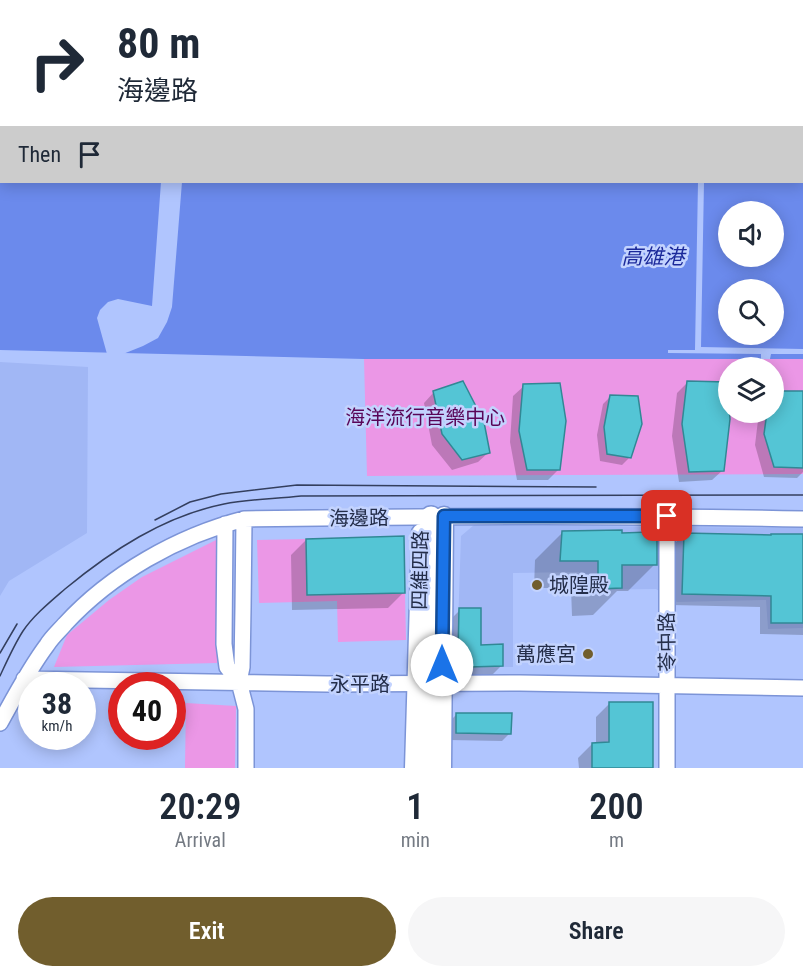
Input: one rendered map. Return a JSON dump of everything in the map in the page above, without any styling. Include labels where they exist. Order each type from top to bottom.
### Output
[{"type":"main road","name":"四維四路","points":[[429,768],[432,516]]},
{"type":"street","name":"海邊路","points":[[29,672],[48,643],[76,612],[105,586],[175,545],[225,524],[244,519],[667,516],[803,519]]},
{"type":"street","name":"苓中路","points":[[667,516],[667,768]]},
{"type":"street","points":[[239,682],[242,667],[244,519]]},
{"type":"street","points":[[225,524],[224,644],[227,667],[239,682],[246,709],[246,768]]},
{"type":"street","name":"永平路","points":[[96,680],[803,688]]},
{"type":"street","name":"四維四路","points":[[414,768],[430,683]]},
{"type":"street","name":"四維四路","points":[[430,683],[442,768]]},
{"type":"street","name":"海邊路","points":[[0,723],[18,690]]},
{"type":"shaded area","points":[[0,362],[88,367],[87,533],[9,581],[0,596]]},
{"type":"shaded area","points":[[474,525],[803,528],[803,628],[768,629],[766,600],[677,602],[656,589],[581,590],[579,572],[513,573],[513,667],[468,667],[457,657],[461,536]]},
{"type":"green space","name":"海洋流行音樂中心","points":[[364,359],[718,359],[718,423],[784,423],[784,359],[803,359],[803,474],[367,476]]},
{"type":"green space","points":[[218,539],[217,663],[54,667],[67,635],[109,600],[142,577]]},
{"type":"green space","points":[[306,539],[307,595],[405,593],[406,640],[338,642],[337,601],[259,603],[257,540]]},
{"type":"green space","points":[[186,703],[236,706],[235,768],[185,768]]},
{"type":"water","name":"高雄港","points":[[0,183],[803,183],[803,359],[718,357],[718,359],[364,359],[0,350]]},
{"type":"pier","points":[[161,183],[182,183],[172,307],[167,322],[158,338],[143,346],[123,354],[107,354],[97,318],[100,310],[108,302],[118,299],[152,306]]},
{"type":"pier","points":[[698,183],[704,183],[701,347],[803,349],[803,354],[771,354],[770,357],[761,357],[761,354],[668,353],[668,350],[695,350]]},
{"type":"building","points":[[463,381],[484,422],[490,453],[462,460],[442,434],[433,391]]},
{"type":"building","points":[[687,381],[718,382],[718,423],[730,423],[724,471],[689,472],[682,424]]},
{"type":"building","points":[[560,383],[566,421],[560,470],[527,470],[519,431],[523,384]]},
{"type":"building","points":[[784,391],[803,391],[803,468],[774,467],[764,434],[766,423],[784,423]]},
{"type":"building","points":[[610,395],[638,396],[642,424],[631,458],[607,454],[604,427]]},
{"type":"building","points":[[622,530],[622,533],[650,532],[657,539],[657,565],[622,565],[622,588],[598,589],[598,561],[560,561],[562,531]]},
{"type":"building","points":[[684,533],[803,534],[803,623],[771,623],[771,596],[682,594]]},
{"type":"building","points":[[404,536],[405,593],[307,595],[306,539]]},
{"type":"building","points":[[459,608],[481,608],[481,645],[503,644],[503,666],[469,667],[458,655]]},
{"type":"building","points":[[609,702],[653,702],[653,768],[592,768],[592,743],[609,742]]},
{"type":"building","points":[[456,713],[512,713],[511,734],[456,733]]},
{"type":"tram line","points":[[155,520],[190,502],[221,494],[297,485],[596,487]]},
{"type":"tram line","points":[[0,676],[27,625],[65,589],[101,561],[159,526],[224,504],[301,496],[803,495]]},
{"type":"tram line","points":[[0,653],[17,624]]},
{"type":"place","name":"城隍殿","points":[[537,585]]},
{"type":"place","name":"萬應宮","points":[[588,654]]},
{"type":"route","points":[[442,665],[444,516],[667,516]]}]
